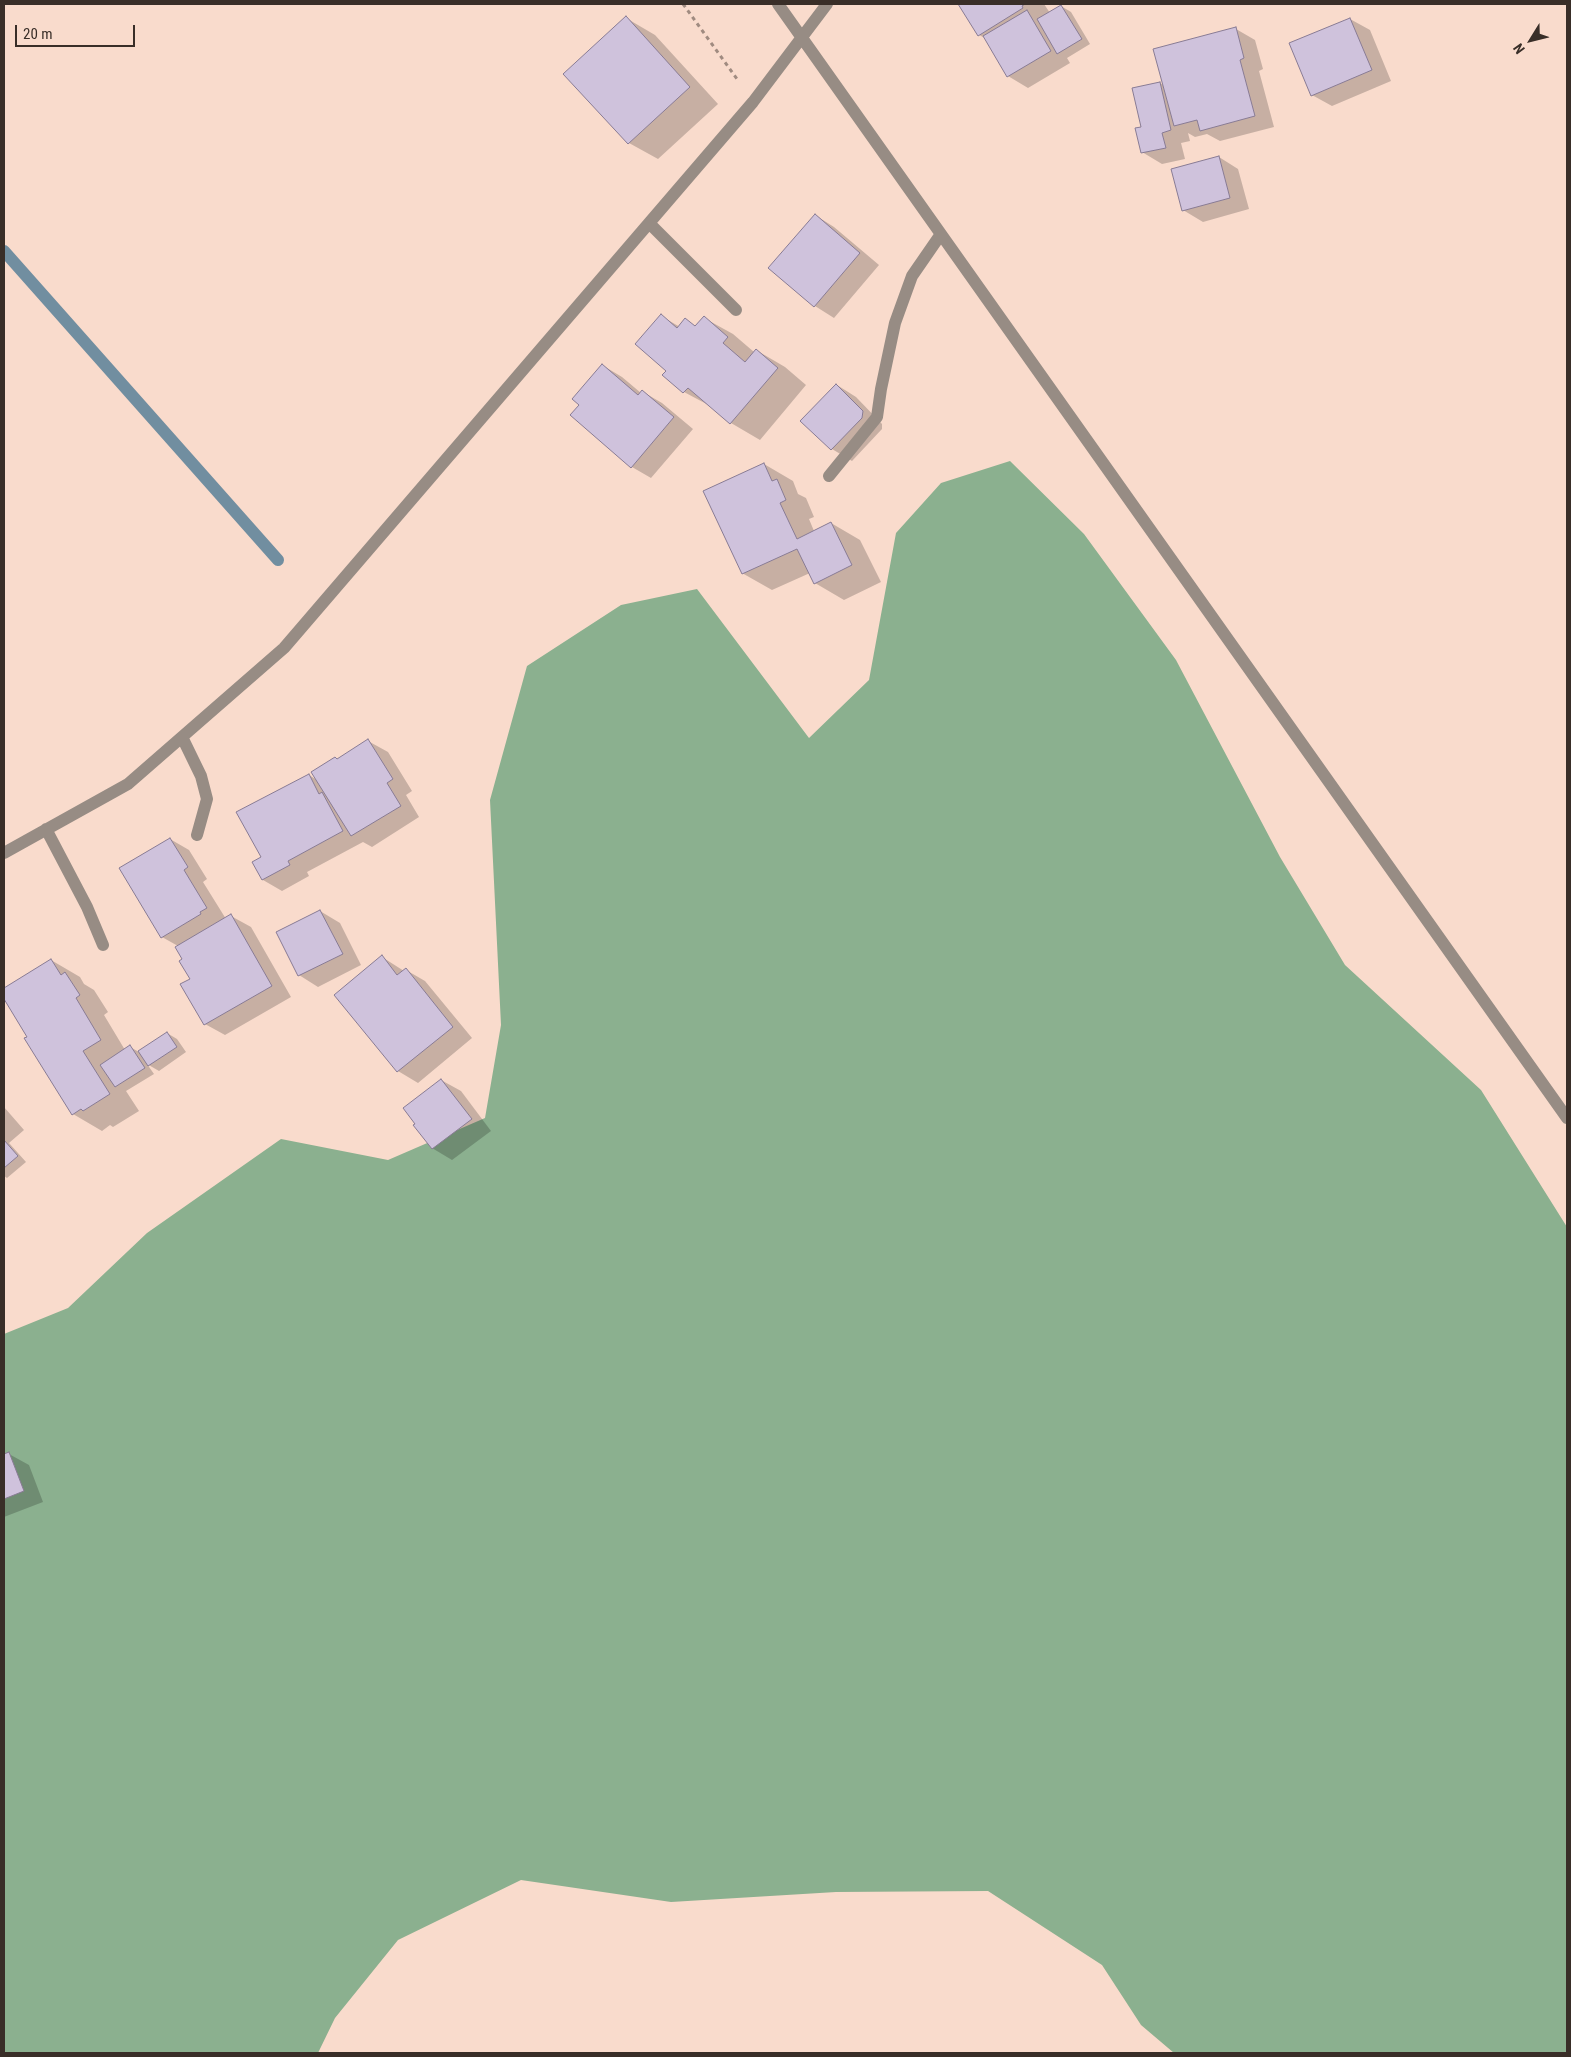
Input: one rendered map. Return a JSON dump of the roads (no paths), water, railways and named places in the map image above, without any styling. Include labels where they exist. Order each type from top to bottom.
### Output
[{"type":"street","points":[[778,4],[1567,1118]]},
{"type":"street","points":[[4,853],[128,784],[284,648],[753,102],[827,4]]},
{"type":"street","points":[[650,223],[736,310]]},
{"type":"street","points":[[829,476],[877,417],[895,323],[912,276],[941,234]]},
{"type":"street","points":[[182,737],[201,776],[207,799],[197,835]]},
{"type":"street","points":[[46,829],[87,907],[103,945]]},
{"type":"waterway","points":[[4,251],[278,560]]}]
